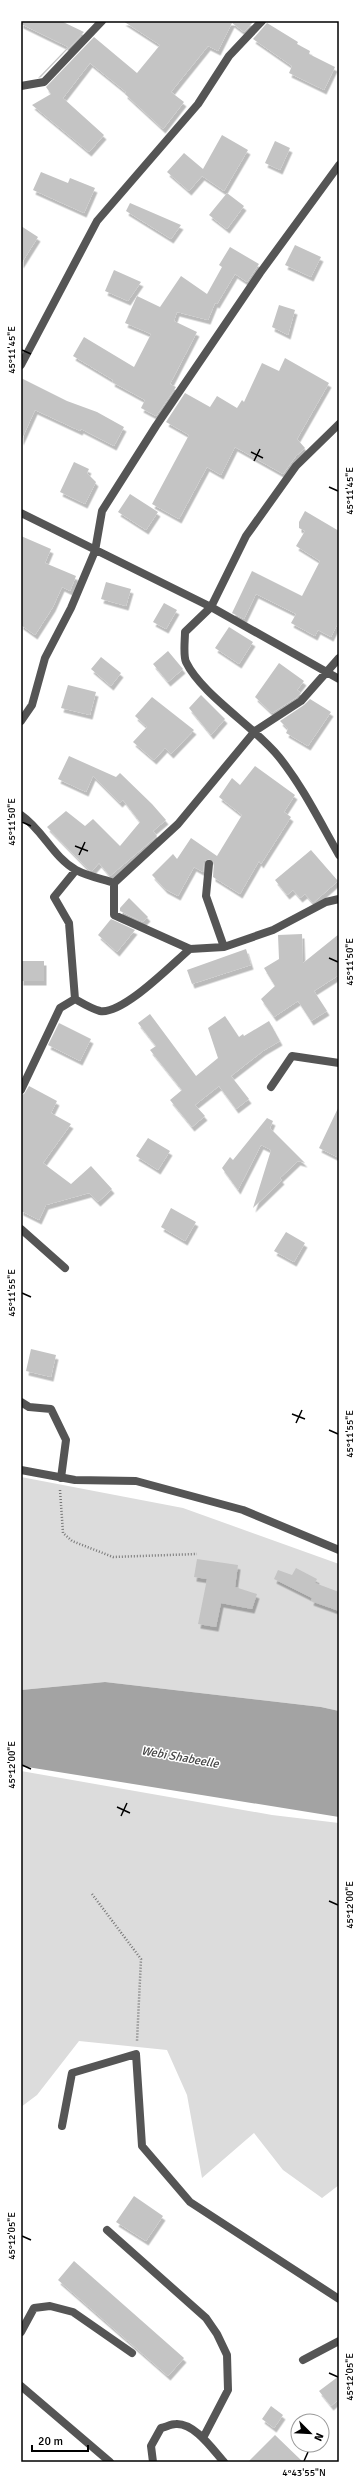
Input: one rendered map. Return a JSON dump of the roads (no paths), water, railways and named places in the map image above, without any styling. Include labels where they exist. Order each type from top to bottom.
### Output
[{"type":"street","points":[[21,86],[44,82],[102,21]]},
{"type":"street","points":[[21,365],[97,221],[198,104],[229,56],[262,21]]},
{"type":"street","points":[[21,721],[32,705],[45,658],[71,608],[95,551],[102,511],[156,426],[256,279],[339,165]]},
{"type":"street","points":[[339,424],[296,466],[246,536],[211,607],[185,632],[185,661],[208,690],[255,731],[279,757],[304,793],[339,855]]},
{"type":"street","points":[[21,513],[95,551],[211,607],[339,679]]},
{"type":"street","points":[[339,658],[301,701],[255,731],[178,824],[114,883],[114,915],[190,949],[224,947],[273,930],[326,902],[339,899]]},
{"type":"street","points":[[21,815],[33,823],[61,858],[76,870],[114,883]]},
{"type":"street","points":[[210,864],[206,896],[224,947]]},
{"type":"street","points":[[75,999],[69,923],[54,897],[76,870]]},
{"type":"street","points":[[75,999],[101,1011],[116,1008],[134,996],[190,949]]},
{"type":"street","points":[[21,1090],[60,1008],[75,999]]},
{"type":"street","points":[[271,1087],[292,1056],[339,1063]]},
{"type":"street","points":[[21,1229],[65,1268]]},
{"type":"street","points":[[21,1402],[29,1407],[51,1409],[66,1440],[60,1478]]},
{"type":"street","points":[[21,1470],[60,1478],[136,1481],[243,1510],[339,1550]]},
{"type":"street","points":[[62,2126],[72,2073],[136,2054],[142,2146],[190,2202],[339,2299]]},
{"type":"street","points":[[107,2230],[206,2318],[218,2334],[227,2355],[228,2390],[203,2438]]},
{"type":"street","points":[[21,2332],[34,2308],[50,2306],[73,2312],[132,2353]]},
{"type":"street","points":[[303,2360],[339,2341]]},
{"type":"street","points":[[21,2386],[110,2462]]},
{"type":"street","points":[[153,2462],[151,2446],[161,2428],[177,2424],[187,2426],[203,2438],[224,2462]]},
{"type":"water","name":"Webi Shabeelle","points":[[105,1682],[321,1707],[339,1711],[339,1817],[21,1766],[21,1690]]}]
